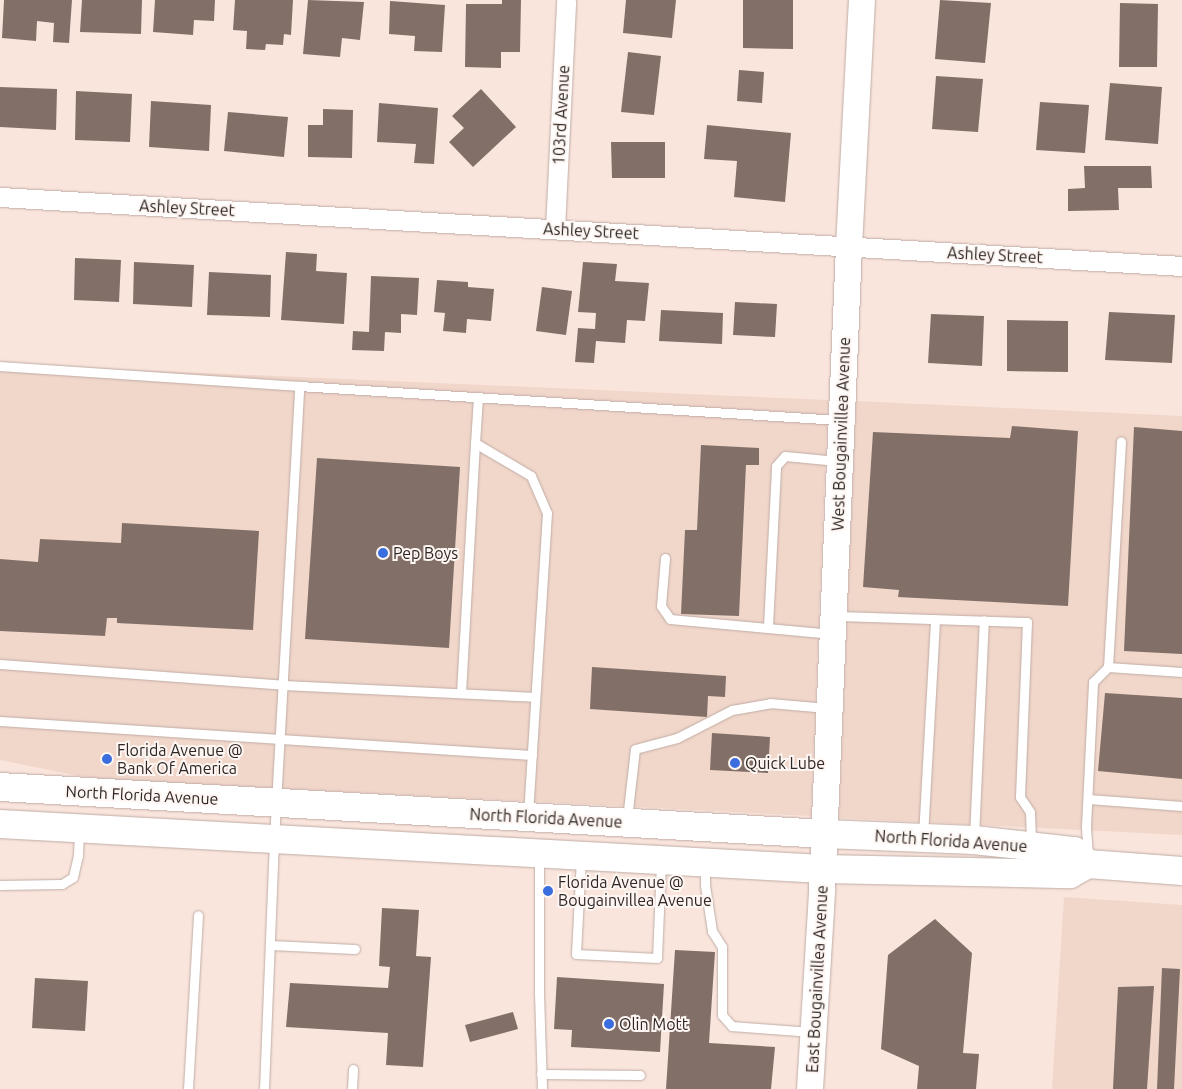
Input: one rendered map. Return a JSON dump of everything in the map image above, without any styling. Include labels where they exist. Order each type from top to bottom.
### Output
[{"type":"main road","name":"North Florida Avenue","points":[[0,787],[824,834],[974,840],[1074,851],[1088,864]]},
{"type":"main road","name":"North Florida Avenue","points":[[0,824],[823,868],[1070,874],[1088,864],[1182,871]]},
{"type":"street","name":"103rd Avenue","points":[[555,229],[566,0]]},
{"type":"street","name":"West Bougainvillea Avenue","points":[[823,868],[849,247],[862,0]]},
{"type":"street","name":"Ashley Street","points":[[0,197],[1182,266]]},
{"type":"street","name":"East Bougainvillea Avenue","points":[[810,1089],[823,868]]},
{"type":"lane","points":[[0,366],[842,420]]},
{"type":"lane","points":[[264,1089],[274,839],[300,386]]},
{"type":"lane","points":[[461,693],[478,397]]},
{"type":"lane","points":[[1088,864],[1088,799],[1093,682],[1108,667],[1121,441]]},
{"type":"lane","points":[[475,443],[531,476],[547,513],[528,817]]},
{"type":"lane","points":[[768,626],[776,466],[785,456],[840,461]]},
{"type":"lane","points":[[665,558],[661,606],[670,619],[768,626],[833,625],[935,619],[1027,622],[1020,797],[1030,812],[1031,846]]},
{"type":"lane","points":[[922,838],[935,619]]},
{"type":"lane","points":[[974,840],[984,620]]},
{"type":"lane","points":[[0,664],[283,685],[535,697]]},
{"type":"lane","points":[[1108,667],[1182,672]]},
{"type":"lane","points":[[626,823],[635,749],[677,738],[732,710],[770,702],[830,708]]},
{"type":"lane","points":[[0,721],[532,755]]},
{"type":"lane","points":[[1088,799],[1182,806]]},
{"type":"lane","points":[[0,884],[62,884],[73,877],[78,856],[79,829]]},
{"type":"lane","points":[[540,853],[542,1089]]},
{"type":"lane","points":[[581,856],[576,954],[657,958],[662,860]]},
{"type":"lane","points":[[705,862],[705,885],[712,931],[722,947],[722,1015],[732,1026],[813,1032]]},
{"type":"lane","points":[[188,1089],[198,916]]},
{"type":"lane","points":[[270,945],[355,949]]},
{"type":"lane","points":[[352,1089],[353,1069]]},
{"type":"lane","points":[[541,1074],[640,1075]]},
{"type":"shaded area","points":[[0,364],[828,400],[811,816],[94,779],[0,760]]},
{"type":"shaded area","points":[[856,401],[1182,416],[1182,835],[839,818]]},
{"type":"shaded area","points":[[1064,897],[1182,905],[1182,1089],[1052,1089]]},
{"type":"building","points":[[4,0],[72,0],[69,43],[53,42],[54,23],[37,21],[36,41],[2,38]]},
{"type":"building","points":[[82,0],[142,0],[141,34],[80,32]]},
{"type":"building","points":[[155,0],[215,0],[214,21],[194,20],[193,35],[153,32]]},
{"type":"building","points":[[235,0],[293,0],[291,35],[284,34],[283,45],[266,44],[265,50],[246,49],[247,31],[233,30]]},
{"type":"building","points":[[308,0],[364,2],[360,40],[342,38],[340,57],[303,54]]},
{"type":"building","points":[[502,0],[521,0],[520,52],[501,52],[501,68],[465,67],[466,4],[502,4]]},
{"type":"building","points":[[626,0],[676,0],[672,38],[623,33]]},
{"type":"building","points":[[743,0],[793,0],[793,49],[743,48]]},
{"type":"building","points":[[940,0],[991,3],[985,63],[935,59]]},
{"type":"building","points":[[390,1],[445,5],[442,52],[414,51],[415,36],[389,34]]},
{"type":"building","points":[[1120,3],[1158,4],[1157,67],[1119,67]]},
{"type":"building","points":[[628,52],[661,56],[654,115],[621,112]]},
{"type":"building","points":[[739,70],[764,72],[762,103],[737,101]]},
{"type":"building","points":[[936,76],[983,79],[978,132],[932,129]]},
{"type":"building","points":[[1110,83],[1162,87],[1158,144],[1105,140]]},
{"type":"building","points":[[0,87],[57,89],[56,130],[0,127]]},
{"type":"building","points":[[481,89],[516,127],[473,167],[449,142],[464,128],[452,116]]},
{"type":"building","points":[[76,91],[132,94],[130,142],[75,140]]},
{"type":"building","points":[[151,101],[211,105],[209,151],[149,147]]},
{"type":"building","points":[[1040,102],[1089,105],[1085,153],[1036,150]]},
{"type":"building","points":[[379,103],[438,108],[434,164],[414,163],[416,144],[377,142]]},
{"type":"building","points":[[323,109],[353,110],[352,158],[308,157],[308,125],[323,125]]},
{"type":"building","points":[[228,112],[288,117],[284,157],[224,151]]},
{"type":"building","points":[[707,125],[791,133],[785,202],[734,197],[737,161],[704,159]]},
{"type":"building","points":[[611,142],[665,142],[665,178],[612,178]]},
{"type":"building","points":[[1084,166],[1151,166],[1152,188],[1118,188],[1119,210],[1068,211],[1068,189],[1085,188]]},
{"type":"building","points":[[286,252],[317,254],[316,271],[347,273],[344,324],[281,320]]},
{"type":"building","points":[[75,258],[121,260],[119,302],[74,300]]},
{"type":"building","points":[[134,262],[194,265],[192,307],[133,304]]},
{"type":"building","points":[[583,262],[617,264],[615,281],[649,283],[645,321],[627,320],[625,343],[596,341],[594,363],[575,362],[578,328],[595,329],[596,313],[578,312]]},
{"type":"building","points":[[209,272],[271,275],[270,317],[207,315]]},
{"type":"building","points":[[371,276],[419,278],[417,315],[401,314],[401,333],[385,332],[384,351],[352,350],[353,331],[369,332]]},
{"type":"building","points":[[437,280],[468,282],[468,287],[494,289],[491,321],[467,319],[466,333],[443,331],[445,313],[434,312]]},
{"type":"building","points":[[542,287],[572,291],[566,335],[536,331]]},
{"type":"building","points":[[735,302],[777,304],[775,337],[733,335]]},
{"type":"building","points":[[661,310],[723,313],[722,344],[659,341]]},
{"type":"building","points":[[1109,312],[1175,315],[1172,363],[1105,360]]},
{"type":"building","points":[[931,314],[984,316],[982,366],[928,363]]},
{"type":"building","points":[[1007,320],[1068,321],[1068,372],[1007,371]]},
{"type":"building","points":[[1012,426],[1078,431],[1068,606],[898,597],[899,590],[863,587],[873,432],[1010,438]]},
{"type":"building","points":[[1134,427],[1182,431],[1182,654],[1124,651]]},
{"type":"building","points":[[701,445],[759,448],[759,465],[746,465],[739,616],[681,614],[685,530],[697,530]]},
{"type":"building","name":"Pep Boys","points":[[317,458],[460,467],[449,648],[305,639]]},
{"type":"building","points":[[122,523],[259,531],[253,630],[117,623],[117,618],[107,618],[105,636],[0,631],[0,559],[38,562],[40,539],[121,543]]},
{"type":"building","points":[[592,667],[726,676],[725,697],[708,696],[707,717],[590,709]]},
{"type":"building","points":[[1105,693],[1182,698],[1182,779],[1098,771]]},
{"type":"building","points":[[712,733],[770,737],[768,773],[710,770]]},
{"type":"building","points":[[382,908],[419,910],[416,956],[431,957],[423,1067],[386,1065],[388,1033],[286,1027],[290,983],[388,988],[390,967],[379,966]]},
{"type":"building","points":[[935,919],[972,953],[963,1053],[979,1054],[976,1089],[917,1089],[919,1066],[881,1049],[888,955]]},
{"type":"building","points":[[675,950],[715,952],[709,1043],[775,1047],[771,1089],[666,1089]]},
{"type":"building","points":[[1162,968],[1180,969],[1174,1089],[1157,1089]]},
{"type":"building","points":[[557,977],[664,984],[660,1052],[571,1047],[572,1030],[554,1029]]},
{"type":"building","points":[[35,978],[88,981],[85,1031],[32,1028]]},
{"type":"building","points":[[1154,986],[1147,1089],[1113,1089],[1118,987]]},
{"type":"building","points":[[513,1012],[518,1029],[470,1042],[465,1025]]},
{"type":"place","name":"Pep Boys","points":[[383,553]]},
{"type":"place","name":"Florida Avenue @ Bank Of America","points":[[107,759]]},
{"type":"place","name":"Quick Lube","points":[[735,763]]},
{"type":"place","name":"Florida Avenue @ Bougainvillea Avenue","points":[[548,891]]},
{"type":"place","name":"Olin Mott","points":[[609,1024]]}]
